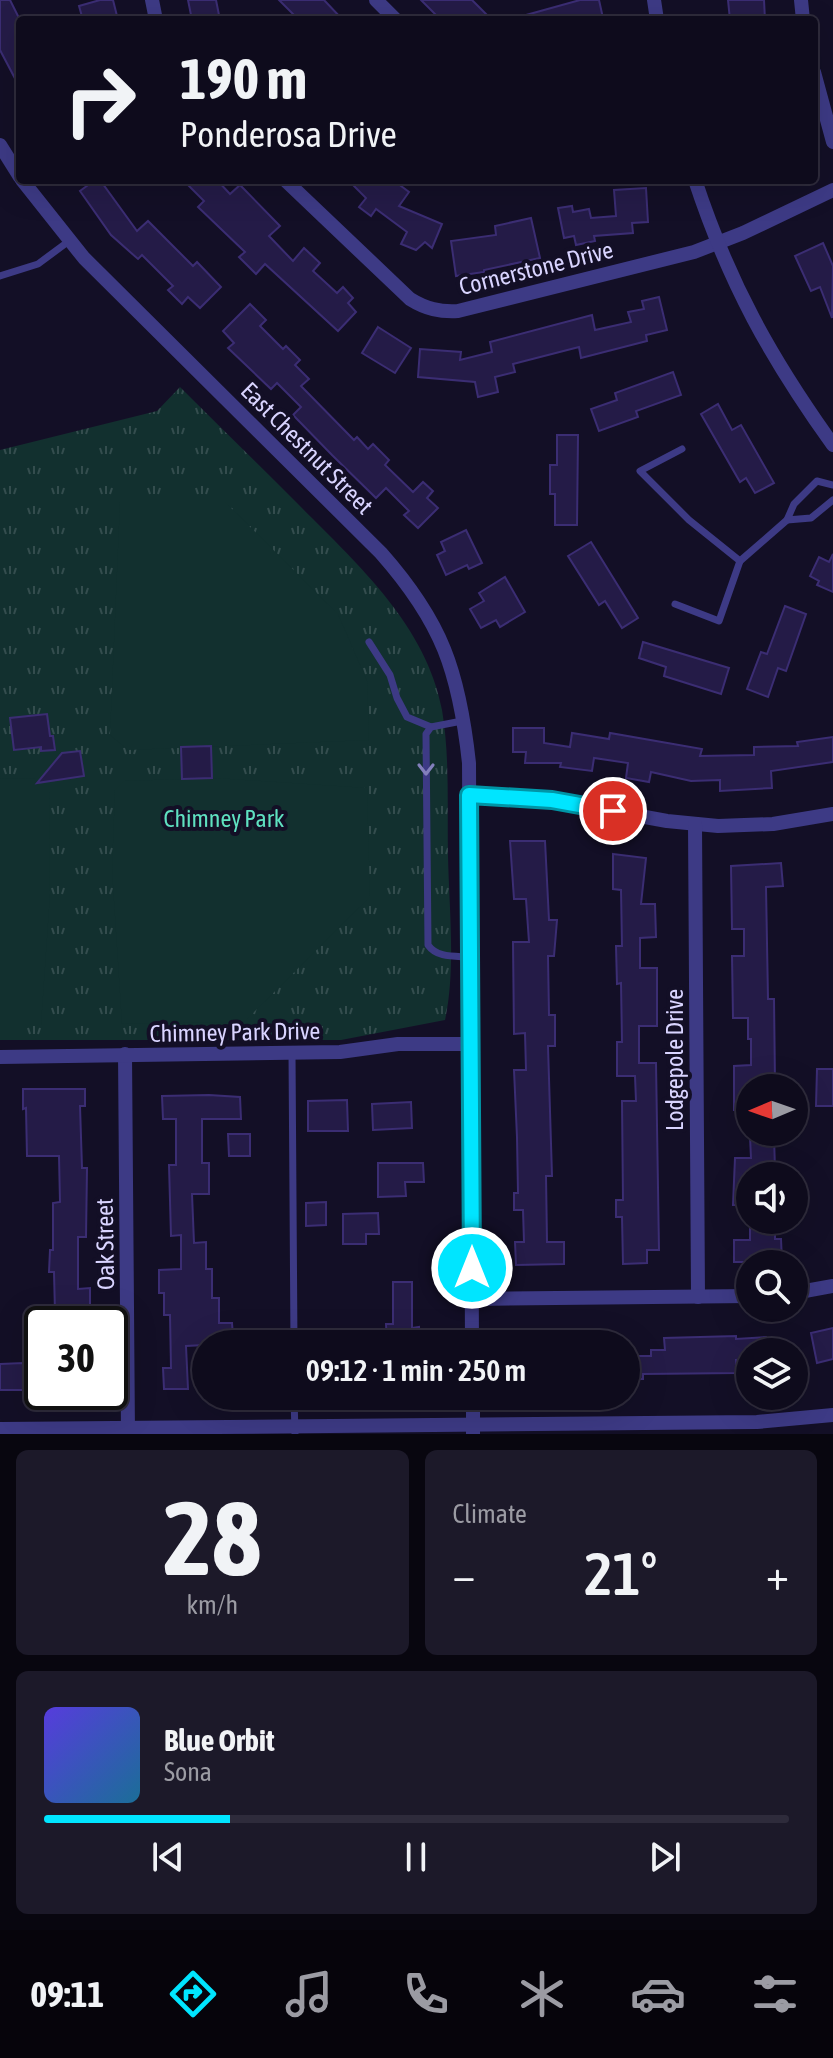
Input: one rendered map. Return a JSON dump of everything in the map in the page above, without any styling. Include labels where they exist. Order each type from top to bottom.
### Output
[{"type":"street","points":[[376,0],[392,16]]},
{"type":"street","points":[[818,87],[833,142]]},
{"type":"street","name":"East Chestnut Street","points":[[0,145],[16,170]]},
{"type":"street","name":"East Chestnut Street","points":[[26,184],[69,241],[381,553],[410,586],[433,624],[451,664],[464,720],[469,795],[472,1330]]},
{"type":"street","name":"Cornerstone Drive","points":[[289,184],[410,299],[443,312],[458,311],[718,244],[833,190]]},
{"type":"street","points":[[696,184],[718,244],[768,348],[789,385],[833,445]]},
{"type":"street","points":[[469,795],[552,800],[667,821],[718,826],[773,824],[833,814]]},
{"type":"street","name":"Lodgepole Drive","points":[[695,824],[698,1297]]},
{"type":"street","name":"Chimney Park Drive","points":[[0,1057],[340,1052],[398,1044],[470,1044]]},
{"type":"street","name":"Oak Street","points":[[125,1054],[128,1431]]},
{"type":"street","points":[[808,1290],[833,1286]]},
{"type":"street","points":[[472,1299],[736,1296]]},
{"type":"street","points":[[0,1429],[473,1430],[757,1422],[833,1415]]},
{"type":"lane","points":[[0,276],[38,264],[69,241]]},
{"type":"lane","points":[[682,449],[640,471],[689,520],[740,561]]},
{"type":"lane","points":[[675,604],[719,621],[740,561],[787,520],[794,504],[817,481],[833,485]]},
{"type":"lane","points":[[787,520],[811,518],[833,500]]},
{"type":"lane","points":[[369,642],[390,675],[407,717],[431,727],[464,720]]},
{"type":"lane","points":[[431,727],[426,734],[428,945],[440,955],[469,957]]},
{"type":"lane","points":[[292,1053],[294,1330]]},
{"type":"lane","points":[[294,1410],[295,1431]]},
{"type":"green space","name":"Chimney Park","points":[[180,387],[385,596],[421,650],[434,679],[445,728],[447,764],[451,959],[445,1020],[341,1040],[0,1040],[0,450],[157,411]]},
{"type":"green space","points":[[120,502],[225,502],[338,614],[367,681],[369,740],[128,750],[110,735]]},
{"type":"green space","points":[[0,778],[37,779],[49,789],[50,894],[41,1025],[0,1025]]},
{"type":"green space","points":[[215,778],[367,788],[370,897],[244,1022],[122,1024],[112,870],[115,790],[124,781]]},
{"type":"building","points":[[0,0],[10,0],[18,16],[16,80],[0,50]]},
{"type":"building","points":[[113,0],[117,16],[82,16],[79,6]]},
{"type":"building","points":[[188,0],[216,0],[219,16],[191,16]]},
{"type":"building","points":[[279,0],[324,0],[339,16],[295,16]]},
{"type":"building","points":[[421,0],[472,0],[488,16],[437,16]]},
{"type":"building","points":[[580,0],[599,0],[603,16],[526,16]]},
{"type":"building","points":[[728,0],[764,0],[765,16],[730,16]]},
{"type":"building","points":[[90,184],[103,184],[137,231],[148,221],[193,266],[197,262],[221,287],[200,308],[188,297],[182,304],[168,290],[173,286],[142,255],[138,259],[111,235],[80,191]]},
{"type":"building","points":[[187,184],[221,184],[230,194],[240,185],[280,226],[269,236],[293,261],[304,248],[320,263],[313,271],[337,293],[343,287],[353,298],[348,303],[356,312],[338,331],[265,264],[256,274],[239,257],[245,252],[198,207],[204,201]]},
{"type":"building","points":[[352,184],[398,184],[409,192],[399,206],[442,224],[432,248],[425,242],[416,250],[401,244],[407,232],[376,209],[371,216],[359,207],[366,198]]},
{"type":"building","points":[[646,188],[648,222],[632,223],[633,233],[594,236],[595,241],[576,245],[574,236],[564,238],[558,208],[572,206],[573,212],[589,209],[591,218],[616,216],[614,190]]},
{"type":"building","points":[[531,218],[540,258],[456,276],[451,241],[496,235],[495,226]]},
{"type":"building","points":[[823,243],[833,266],[832,318],[820,287],[811,291],[795,256]]},
{"type":"building","points":[[659,297],[667,330],[646,335],[647,341],[581,358],[579,347],[513,364],[515,372],[495,377],[498,392],[478,397],[475,382],[418,377],[420,349],[461,352],[460,360],[492,352],[490,342],[592,315],[595,330],[631,322],[628,312],[644,309],[642,301]]},
{"type":"building","points":[[250,304],[266,320],[260,326],[283,349],[286,346],[300,360],[295,365],[309,379],[301,386],[354,440],[357,437],[368,449],[373,444],[389,460],[385,465],[413,492],[423,482],[433,491],[427,498],[438,508],[418,528],[404,515],[409,511],[386,488],[376,498],[293,415],[301,407],[277,383],[271,389],[228,348],[234,343],[223,331]]},
{"type":"building","points":[[378,327],[411,348],[395,373],[362,353]]},
{"type":"building","points":[[673,372],[681,395],[636,411],[638,417],[599,431],[591,409],[617,400],[615,393]]},
{"type":"building","points":[[718,404],[732,430],[741,425],[774,483],[755,493],[746,478],[740,482],[701,414]]},
{"type":"building","points":[[557,435],[578,435],[577,525],[555,525],[555,494],[550,494],[550,465],[557,465]]},
{"type":"building","points":[[466,530],[482,563],[469,569],[467,565],[446,575],[437,555],[445,551],[441,542]]},
{"type":"building","points":[[591,542],[638,618],[622,628],[605,601],[599,605],[568,556]]},
{"type":"building","points":[[833,554],[833,592],[817,585],[819,581],[810,576],[819,557],[829,562]]},
{"type":"building","points":[[505,577],[525,612],[500,627],[496,620],[481,628],[470,609],[484,601],[479,593]]},
{"type":"building","points":[[785,606],[806,614],[786,671],[778,668],[768,697],[747,689],[761,652],[767,654]]},
{"type":"building","points":[[643,642],[729,668],[721,694],[664,676],[666,667],[639,658]]},
{"type":"building","points":[[47,714],[55,750],[41,751],[41,747],[14,750],[10,718]]},
{"type":"building","points":[[513,728],[544,728],[544,743],[570,747],[572,733],[609,739],[610,733],[702,749],[700,756],[754,755],[754,747],[798,746],[797,742],[833,737],[833,762],[771,771],[772,788],[720,791],[720,780],[691,781],[651,772],[649,782],[626,778],[628,763],[594,758],[592,771],[560,767],[561,763],[525,763],[526,752],[513,752]]},
{"type":"building","points":[[211,746],[212,778],[182,779],[181,747]]},
{"type":"building","points":[[80,751],[84,776],[37,783],[62,753]]},
{"type":"building","points":[[510,841],[545,841],[549,920],[557,920],[554,956],[548,956],[549,1015],[555,1015],[555,1046],[548,1046],[552,1176],[546,1176],[547,1242],[564,1242],[564,1264],[516,1265],[515,1242],[524,1242],[523,1210],[514,1210],[514,1193],[518,1193],[514,1070],[526,1070],[525,1033],[514,1034],[513,942],[529,942],[526,899],[514,899]]},
{"type":"building","points":[[613,854],[646,858],[641,904],[655,904],[656,937],[640,938],[640,968],[657,968],[657,1026],[639,1026],[639,1063],[656,1063],[659,1250],[647,1250],[647,1263],[623,1264],[622,1217],[616,1217],[616,1200],[623,1200],[622,1101],[636,1101],[635,1076],[617,1076],[617,1042],[622,1042],[621,983],[617,984],[616,946],[622,946],[621,890],[613,889]]},
{"type":"building","points":[[781,863],[783,886],[766,887],[768,999],[774,999],[775,1074],[736,1074],[736,1110],[734,1066],[751,1065],[751,1039],[748,1039],[748,1018],[733,1018],[732,956],[744,956],[744,929],[732,929],[731,866]]},
{"type":"building","points":[[817,1069],[833,1069],[833,1106],[816,1106]]},
{"type":"building","points":[[23,1089],[85,1089],[85,1106],[80,1106],[82,1168],[87,1168],[86,1237],[78,1237],[78,1289],[90,1288],[90,1306],[55,1306],[54,1272],[49,1272],[50,1250],[53,1250],[53,1203],[60,1202],[59,1156],[27,1156],[26,1108],[23,1109]]},
{"type":"building","points":[[162,1096],[240,1097],[241,1119],[202,1119],[202,1163],[209,1163],[209,1194],[192,1194],[194,1243],[206,1242],[206,1269],[212,1269],[212,1298],[219,1298],[219,1323],[232,1323],[232,1330],[192,1330],[192,1346],[186,1346],[188,1389],[164,1389],[163,1368],[171,1368],[170,1315],[164,1315],[164,1293],[159,1293],[159,1270],[181,1269],[181,1235],[171,1236],[169,1165],[176,1165],[176,1119],[163,1119]]},
{"type":"building","points":[[347,1100],[348,1131],[308,1131],[308,1101]]},
{"type":"building","points":[[411,1102],[412,1128],[373,1130],[372,1104]]},
{"type":"building","points":[[228,1134],[250,1134],[250,1156],[229,1156]]},
{"type":"building","points":[[750,1146],[774,1146],[775,1162],[736,1162],[736,1205],[733,1205],[735,1158],[751,1158]]},
{"type":"building","points":[[378,1163],[423,1163],[424,1182],[405,1182],[406,1196],[378,1197]]},
{"type":"building","points":[[326,1202],[326,1225],[306,1226],[306,1203]]},
{"type":"building","points":[[378,1213],[379,1234],[366,1234],[366,1244],[343,1244],[343,1214]]},
{"type":"building","points":[[750,1234],[775,1234],[775,1239],[781,1239],[781,1250],[736,1250],[734,1262],[734,1240],[750,1240]]},
{"type":"building","points":[[393,1282],[412,1282],[412,1328],[419,1327],[419,1330],[386,1330],[386,1324],[393,1324]]},
{"type":"building","points":[[833,1328],[833,1359],[817,1363],[811,1333]]},
{"type":"building","points":[[736,1336],[736,1373],[643,1374],[643,1379],[640,1379],[640,1356],[651,1356],[651,1350],[665,1350],[664,1338]]},
{"type":"building","points":[[23,1363],[24,1390],[0,1390],[0,1364]]},
{"type":"route","points":[[472,1268],[469,795],[552,800],[613,811]]}]
